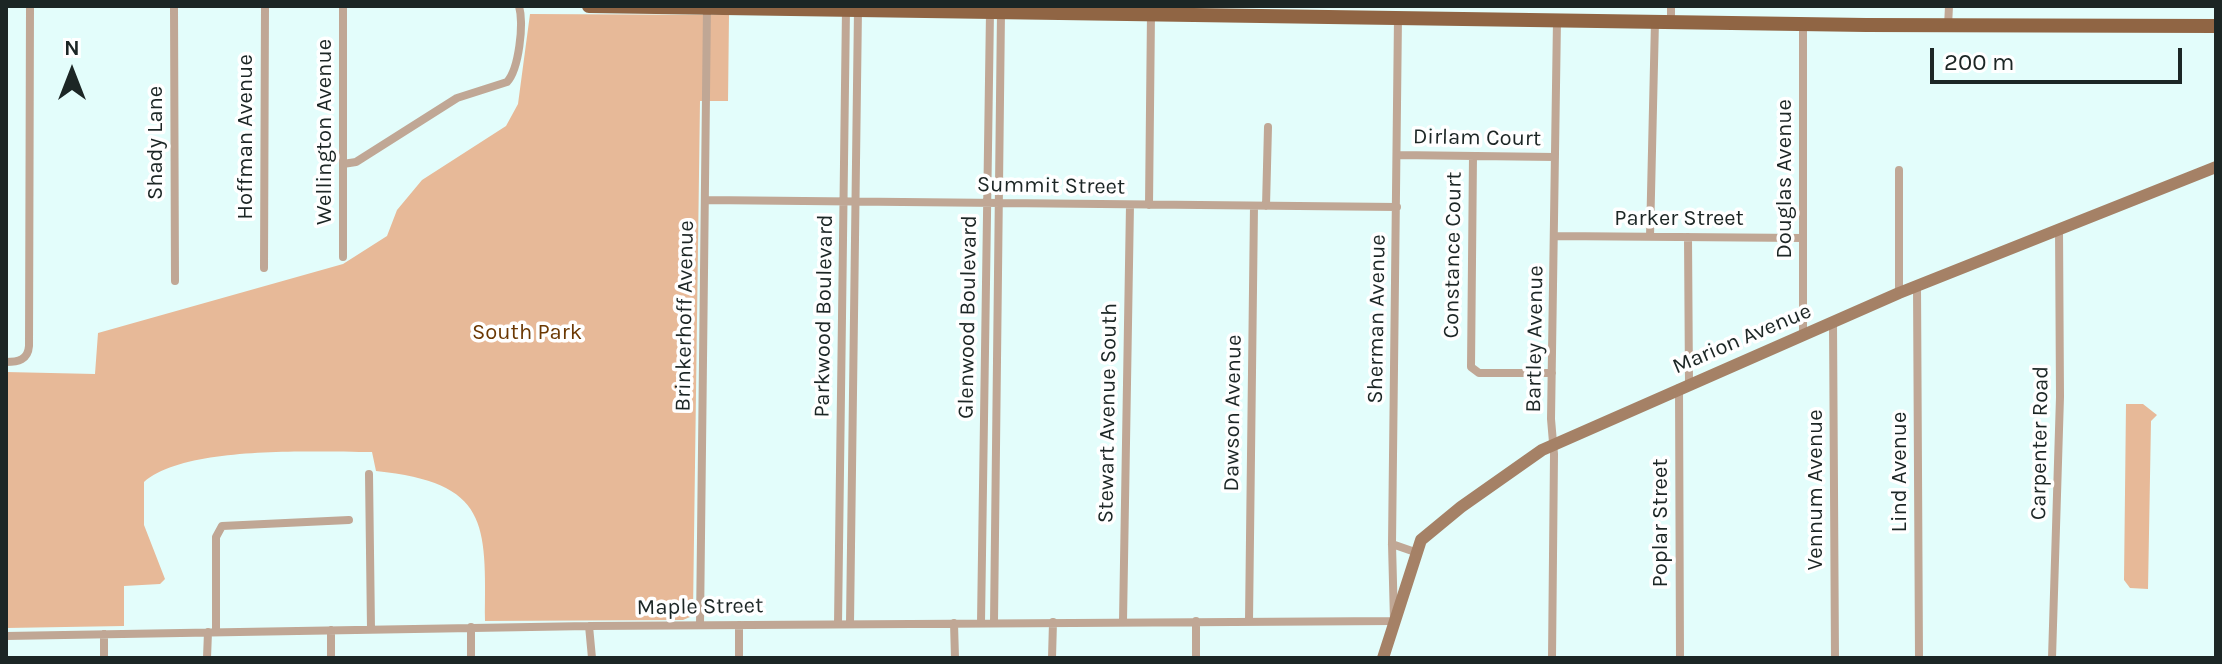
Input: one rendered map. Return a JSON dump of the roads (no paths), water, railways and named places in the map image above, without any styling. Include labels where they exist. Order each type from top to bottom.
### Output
[{"type":"main road","points":[[589,6],[967,9],[995,12],[1290,11],[1398,17],[1452,13],[1557,20],[1655,21],[1671,14],[1803,24],[2216,26]]},
{"type":"street","points":[[6,362],[21,360],[29,346],[30,6]]},
{"type":"street","name":"Shady Lane","points":[[174,6],[175,281]]},
{"type":"street","name":"Hoffman Avenue","points":[[264,268],[265,6]]},
{"type":"street","name":"Wellington Avenue","points":[[343,6],[343,257]]},
{"type":"street","points":[[343,164],[356,162],[457,98],[507,82],[516,66],[522,16],[519,6]]},
{"type":"street","points":[[1948,26],[1949,6]]},
{"type":"street","name":"Brinkerhoff Avenue","points":[[700,625],[707,7]]},
{"type":"street","points":[[850,623],[855,201],[852,9]]},
{"type":"street","name":"Parkwood Boulevard","points":[[838,624],[844,201],[852,9]]},
{"type":"street","points":[[1149,205],[1158,11]]},
{"type":"street","name":"Glenwood Boulevard","points":[[981,622],[987,203],[995,12]]},
{"type":"street","name":"Glenwood Boulevard","points":[[994,622],[1000,203],[995,12]]},
{"type":"street","name":"Sherman Avenue","points":[[1394,621],[1392,544],[1398,17]]},
{"type":"street","name":"Bartley Avenue","points":[[1552,658],[1557,20]]},
{"type":"street","points":[[1650,237],[1655,21]]},
{"type":"street","name":"Douglas Avenue","points":[[1803,24],[1803,335]]},
{"type":"street","points":[[1266,206],[1268,127]]},
{"type":"street","name":"Dirlam Court","points":[[1397,155],[1555,157]]},
{"type":"street","name":"Constance Court","points":[[1473,156],[1471,367],[1479,373],[1552,373]]},
{"type":"street","name":"Marion Avenue","points":[[1383,658],[1415,552],[1425,535],[1535,454],[1917,285],[2216,167]]},
{"type":"street","points":[[1899,170],[1899,293]]},
{"type":"street","name":"Summit Street","points":[[705,200],[1397,207]]},
{"type":"street","name":"Stewart Avenue South","points":[[1123,621],[1130,205]]},
{"type":"street","name":"Dawson Avenue","points":[[1249,621],[1254,206]]},
{"type":"street","name":"Carpenter Road","points":[[2052,658],[2060,397],[2059,229]]},
{"type":"street","name":"Parker Street","points":[[1554,236],[1803,238]]},
{"type":"street","name":"Poplar Street","points":[[1680,658],[1688,237]]},
{"type":"street","name":"Lind Avenue","points":[[1917,285],[1919,658]]},
{"type":"street","name":"Vennum Avenue","points":[[1833,322],[1835,658]]},
{"type":"street","points":[[369,474],[371,629]]},
{"type":"street","points":[[207,658],[212,632],[216,537],[219,529],[229,524],[349,520]]},
{"type":"street","points":[[1392,544],[1415,552]]},
{"type":"street","points":[[1196,621],[1196,658]]},
{"type":"street","name":"Maple Street","points":[[6,636],[471,627],[1394,621]]},
{"type":"street","points":[[1052,658],[1053,622]]},
{"type":"street","points":[[954,623],[955,658]]},
{"type":"street","points":[[739,625],[739,658]]},
{"type":"street","points":[[589,626],[592,658]]},
{"type":"street","points":[[471,627],[471,658]]},
{"type":"street","points":[[331,630],[331,658]]},
{"type":"street","points":[[104,634],[104,658]]},
{"type":"park label","name":"South Park","points":[[527,333]]}]
